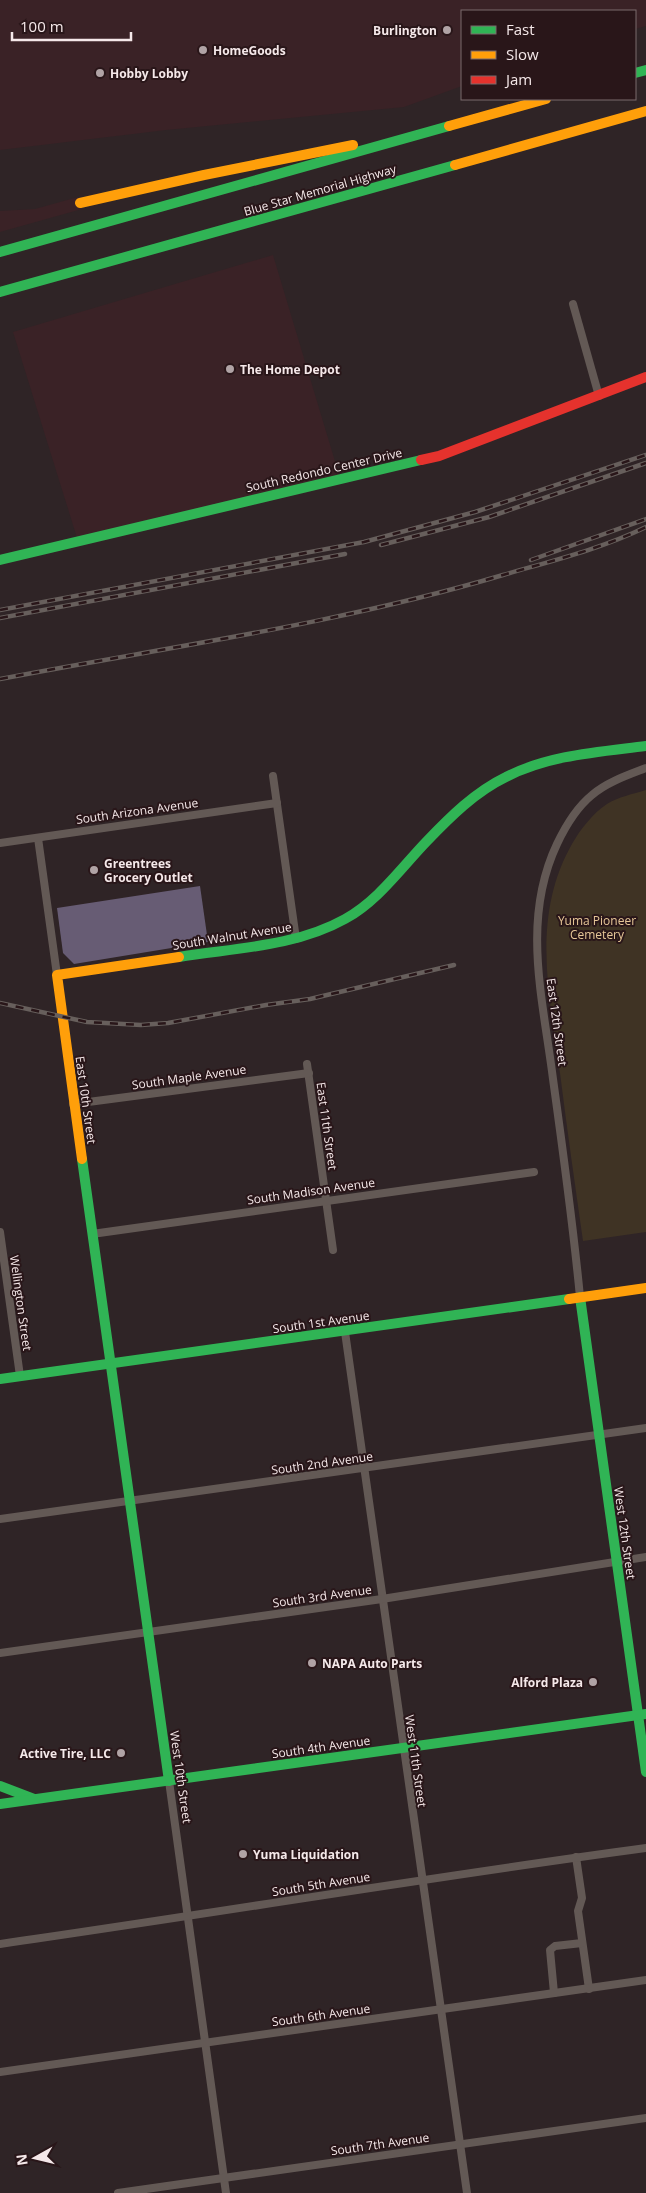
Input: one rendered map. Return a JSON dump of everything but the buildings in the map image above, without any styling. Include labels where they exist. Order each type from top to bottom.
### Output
[{"type":"main road","points":[[0,252],[542,100]]},
{"type":"main road","name":"Blue Star Memorial Highway","points":[[0,292],[646,112]]},
{"type":"main road","points":[[80,203],[204,175],[359,144],[394,142]]},
{"type":"main road","points":[[0,297],[75,271]]},
{"type":"main road","name":"South Redondo Center Drive","points":[[0,560],[439,456],[646,377]]},
{"type":"main road","name":"South Walnut Avenue","points":[[57,976],[296,939],[329,927],[352,915],[391,880],[437,830],[479,793],[506,776],[554,760],[646,746]]},
{"type":"main road","name":"East 10th Street","points":[[57,976],[108,1364]]},
{"type":"main road","name":"South 1st Avenue","points":[[0,1379],[345,1332],[646,1288]]},
{"type":"main road","name":"West 12th Street","points":[[580,1297],[617,1560],[642,1714],[646,1772]]},
{"type":"main road","name":"West 10th Street","points":[[108,1364],[169,1781]]},
{"type":"main road","name":"South 4th Avenue","points":[[0,1804],[642,1714]]},
{"type":"main road","points":[[0,1786],[34,1799]]},
{"type":"street","points":[[573,304],[599,396]]},
{"type":"street","name":"East 12th Street","points":[[580,1297],[552,1070],[541,1003],[537,949],[538,906],[548,864],[566,826],[578,808],[593,794],[613,781],[646,768]]},
{"type":"street","points":[[273,776],[296,939]]},
{"type":"street","name":"South Arizona Avenue","points":[[0,843],[277,803]]},
{"type":"street","name":"East 10th Street","points":[[38,838],[57,976]]},
{"type":"street","name":"East 11th Street","points":[[307,1064],[333,1250]]},
{"type":"street","name":"South Maple Avenue","points":[[73,1104],[308,1073]]},
{"type":"street","name":"South Madison Avenue","points":[[92,1234],[534,1172]]},
{"type":"street","name":"Wellington Street","points":[[0,1232],[20,1376]]},
{"type":"street","name":"West 11th Street","points":[[345,1332],[467,2193]]},
{"type":"street","name":"South 2nd Avenue","points":[[0,1519],[646,1428]]},
{"type":"street","name":"South 3rd Avenue","points":[[0,1653],[382,1599],[617,1560],[646,1557]]},
{"type":"street","name":"West 10th Street","points":[[169,1781],[226,2193]]},
{"type":"street","name":"South 5th Avenue","points":[[0,1944],[188,1917],[422,1879],[646,1848]]},
{"type":"street","points":[[576,1857],[582,1898],[578,1912],[589,1988]]},
{"type":"street","points":[[554,1993],[550,1950],[555,1946],[582,1943]]},
{"type":"street","name":"South 6th Avenue","points":[[0,2072],[646,1980]]},
{"type":"street","name":"South 7th Avenue","points":[[118,2193],[646,2118]]},
{"type":"shaded area","points":[[0,0],[646,0],[646,26],[636,29],[636,10],[461,10],[461,86],[404,107],[166,130],[0,150]]},
{"type":"shaded area","points":[[78,197],[82,209],[0,232],[0,211],[35,209]]},
{"type":"shaded area","points":[[273,255],[340,478],[78,541],[13,332]]},
{"type":"shaded area","points":[[200,886],[208,942],[74,964],[63,953],[57,908]]},
{"type":"green space","name":"Yuma Pioneer Cemetery","points":[[646,790],[646,1232],[583,1241],[548,985],[546,956],[551,899],[559,871],[572,844],[592,817],[611,802]]},
{"type":"railway","points":[[0,610],[364,542],[475,512],[646,455]]},
{"type":"railway","points":[[381,545],[489,517],[646,463]]},
{"type":"railway","points":[[531,560],[646,519]]},
{"type":"railway","points":[[0,679],[253,633],[378,607],[441,592],[594,548],[646,527]]},
{"type":"railway","points":[[0,618],[345,554]]},
{"type":"railway","points":[[0,1003],[87,1022],[141,1025],[168,1023],[310,999],[454,965]]},
{"type":"traffic: fast","points":[[636,73],[646,70]]},
{"type":"traffic: fast","points":[[0,252],[449,126]]},
{"type":"traffic: fast","points":[[0,292],[455,165]]},
{"type":"traffic: fast","points":[[0,560],[421,460]]},
{"type":"traffic: fast","points":[[179,957],[285,941],[326,928],[357,912],[379,894],[454,814],[495,783],[522,770],[557,759],[646,746]]},
{"type":"traffic: fast","points":[[82,1159],[169,1781]]},
{"type":"traffic: fast","points":[[580,1297],[646,1772]]},
{"type":"traffic: fast","points":[[0,1379],[569,1299]]},
{"type":"traffic: fast","points":[[0,1804],[646,1714]]},
{"type":"traffic: fast","points":[[0,1786],[34,1799]]},
{"type":"traffic: slow","points":[[449,126],[542,100]]},
{"type":"traffic: slow","points":[[455,165],[646,111]]},
{"type":"traffic: slow","points":[[80,203],[204,175],[353,145]]},
{"type":"traffic: slow","points":[[82,1159],[57,975],[179,957]]},
{"type":"traffic: slow","points":[[569,1299],[646,1288]]},
{"type":"traffic: jam","points":[[421,460],[439,456],[646,377]]},
{"type":"place","name":"Burlington","points":[[447,30]]},
{"type":"place","name":"HomeGoods","points":[[203,50]]},
{"type":"place","name":"Hobby Lobby","points":[[100,73]]},
{"type":"place","name":"The Home Depot","points":[[230,369]]},
{"type":"place","name":"Greentrees Grocery Outlet","points":[[94,870]]},
{"type":"place","name":"NAPA Auto Parts","points":[[312,1663]]},
{"type":"place","name":"Alford Plaza","points":[[593,1682]]},
{"type":"place","name":"Active Tire, LLC","points":[[121,1753]]},
{"type":"place","name":"Yuma Liquidation","points":[[243,1854]]}]
